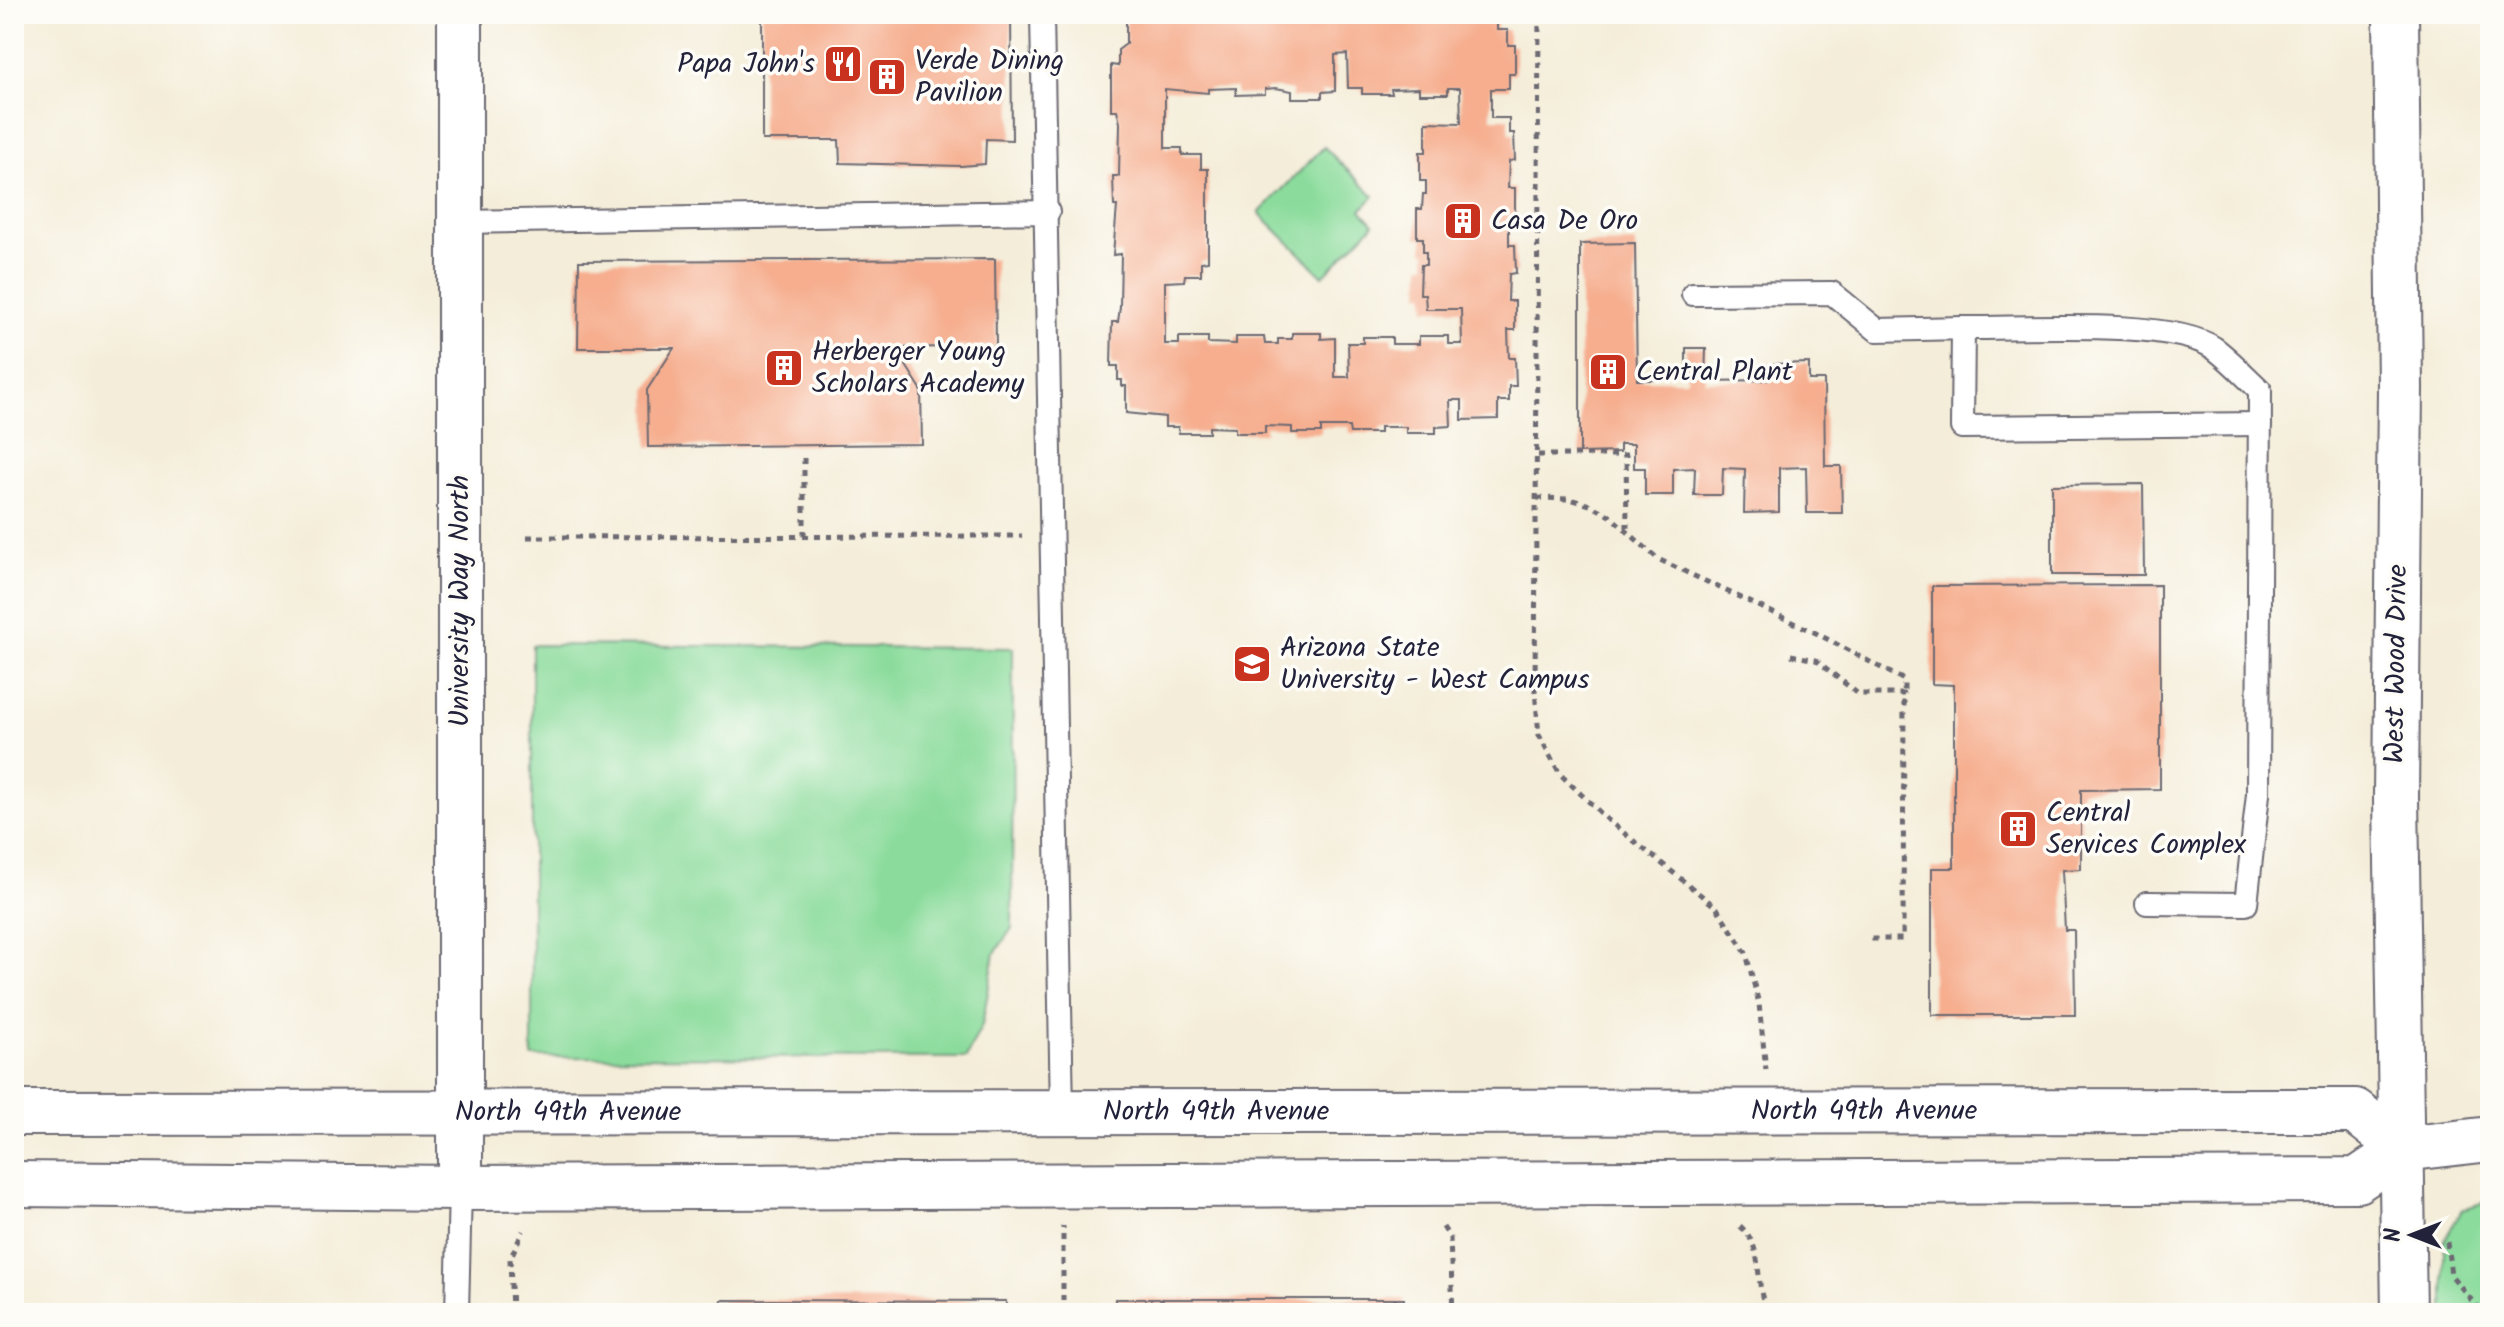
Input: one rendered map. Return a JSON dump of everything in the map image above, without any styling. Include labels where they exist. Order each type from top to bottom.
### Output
[{"type":"street","name":"University Way North","points":[[460,14],[460,1188]]},
{"type":"street","name":"West Wood Drive","points":[[2396,14],[2400,388],[2396,797],[2404,1313]]},
{"type":"street","name":"North 49th Avenue","points":[[14,1113],[2355,1111],[2403,1149]]},
{"type":"street","points":[[14,1184],[460,1188],[2357,1180],[2403,1149],[2490,1139]]},
{"type":"lane","points":[[1042,14],[1054,536],[1062,1112]]},
{"type":"lane","points":[[460,222],[1048,212]]},
{"type":"lane","points":[[1693,294],[1832,293],[1877,330],[2132,330],[2179,335],[2212,347],[2260,390],[2258,794],[2246,904],[2147,903]]},
{"type":"lane","points":[[1963,328],[1962,427],[2260,424]]},
{"type":"lane","points":[[457,1313],[460,1188]]},
{"type":"path","points":[[1539,14],[1535,691],[1539,735],[1560,774],[1661,865],[1717,908],[1746,953],[1759,1004],[1767,1083]]},
{"type":"path","points":[[804,453],[804,536]]},
{"type":"path","points":[[1538,455],[1626,455],[1627,529]]},
{"type":"path","points":[[1537,498],[1570,499],[1590,505],[1627,529],[1658,559],[1814,632],[1904,680],[1903,939],[1866,939]]},
{"type":"path","points":[[527,537],[1054,536]]},
{"type":"path","points":[[1791,655],[1816,660],[1858,694],[1904,694]]},
{"type":"path","points":[[1736,1223],[1749,1233],[1756,1250],[1758,1286],[1768,1313]]},
{"type":"path","points":[[1443,1227],[1450,1238],[1453,1313]]},
{"type":"path","points":[[512,1313],[510,1259],[523,1231]]},
{"type":"path","points":[[2443,1234],[2449,1247],[2451,1275],[2482,1313]]},
{"type":"path","points":[[1063,1238],[1063,1313]]},
{"type":"green space","points":[[1324,147],[1374,196],[1361,210],[1374,224],[1323,276],[1259,213]]},
{"type":"green space","points":[[532,645],[1013,648],[1012,928],[995,953],[982,1025],[966,1058],[532,1057]]},
{"type":"green space","points":[[2490,1201],[2490,1313],[2444,1313],[2444,1241],[2462,1209]]},
{"type":"building","name":"Verde Dining Pavilion","points":[[762,14],[1011,14],[1012,140],[986,139],[985,164],[961,166],[840,163],[839,140],[762,140]]},
{"type":"building","name":"Casa De Oro","points":[[1151,14],[1497,14],[1497,30],[1508,30],[1508,45],[1515,45],[1515,74],[1509,74],[1509,89],[1491,89],[1491,118],[1509,118],[1509,133],[1514,133],[1515,160],[1509,161],[1508,188],[1515,188],[1515,216],[1509,216],[1509,245],[1515,245],[1516,273],[1509,274],[1508,301],[1515,301],[1515,330],[1508,330],[1509,358],[1515,358],[1516,386],[1509,386],[1509,401],[1498,401],[1498,419],[1462,420],[1462,400],[1450,400],[1451,426],[1436,427],[1436,433],[1406,433],[1406,427],[1380,427],[1380,433],[1350,433],[1349,427],[1321,427],[1321,433],[1292,433],[1292,427],[1265,426],[1265,433],[1235,433],[1235,428],[1209,427],[1209,433],[1179,433],[1178,427],[1165,427],[1165,417],[1126,413],[1126,386],[1118,380],[1118,366],[1111,366],[1112,322],[1118,322],[1120,307],[1121,254],[1113,255],[1117,206],[1114,206],[1113,176],[1119,176],[1120,123],[1117,110],[1111,110],[1111,65],[1118,66],[1118,50],[1126,44],[1126,19],[1152,19]],"holes":[[[1347,54],[1348,88],[1362,88],[1362,94],[1392,94],[1391,89],[1419,88],[1419,94],[1448,94],[1448,88],[1460,88],[1461,123],[1426,122],[1426,152],[1420,152],[1420,181],[1426,181],[1426,194],[1423,194],[1422,209],[1417,209],[1417,238],[1423,238],[1423,252],[1426,252],[1426,265],[1421,265],[1420,294],[1425,294],[1426,309],[1461,309],[1462,344],[1448,344],[1448,336],[1419,336],[1419,344],[1392,344],[1392,337],[1363,337],[1363,343],[1348,343],[1349,377],[1335,377],[1335,338],[1321,339],[1321,333],[1292,333],[1292,339],[1278,339],[1278,344],[1265,344],[1264,337],[1236,337],[1236,344],[1208,343],[1208,337],[1179,337],[1179,344],[1165,344],[1165,282],[1184,281],[1185,275],[1201,275],[1201,262],[1208,261],[1208,169],[1201,169],[1201,155],[1182,155],[1182,148],[1165,148],[1165,89],[1208,93],[1208,89],[1236,88],[1236,95],[1265,94],[1265,89],[1276,88],[1292,91],[1292,98],[1322,98],[1322,92],[1335,91],[1335,55]]]},
{"type":"building","name":"Central Plant","points":[[1635,243],[1637,380],[1686,380],[1686,348],[1706,348],[1705,381],[1769,380],[1769,364],[1809,363],[1809,380],[1824,380],[1825,466],[1841,466],[1842,513],[1807,513],[1806,467],[1779,468],[1779,512],[1744,513],[1745,469],[1723,468],[1722,495],[1694,495],[1695,468],[1673,469],[1673,495],[1645,495],[1645,468],[1634,468],[1634,444],[1620,444],[1620,452],[1580,453],[1580,244]]},
{"type":"building","name":"Herberger Young Scholars Academy","points":[[995,259],[996,346],[895,348],[921,389],[922,444],[648,447],[647,390],[674,348],[578,348],[579,261]]},
{"type":"building","points":[[2143,484],[2144,575],[2052,575],[2052,485]]},
{"type":"building","name":"Central Services Complex","points":[[2160,585],[2160,789],[2081,790],[2081,869],[2062,870],[2065,930],[2074,930],[2075,1015],[1932,1015],[1932,868],[1954,868],[1954,685],[1932,684],[1932,586]]},
{"type":"building","points":[[1115,1299],[1404,1299],[1404,1313],[1115,1313]]},
{"type":"building","points":[[721,1300],[1006,1301],[1006,1313],[721,1313]]},
{"type":"place","name":"Papa John's","points":[[843,64]]},
{"type":"place","name":"Verde Dining Pavilion","points":[[887,77]]},
{"type":"place","name":"Casa De Oro","points":[[1463,221]]},
{"type":"place","name":"Herberger Young Scholars Academy","points":[[784,368]]},
{"type":"place","name":"Central Plant","points":[[1608,372]]},
{"type":"place","name":"Arizona State University - West Campus","points":[[1252,664]]},
{"type":"place","name":"Central Services Complex","points":[[2018,829]]}]
